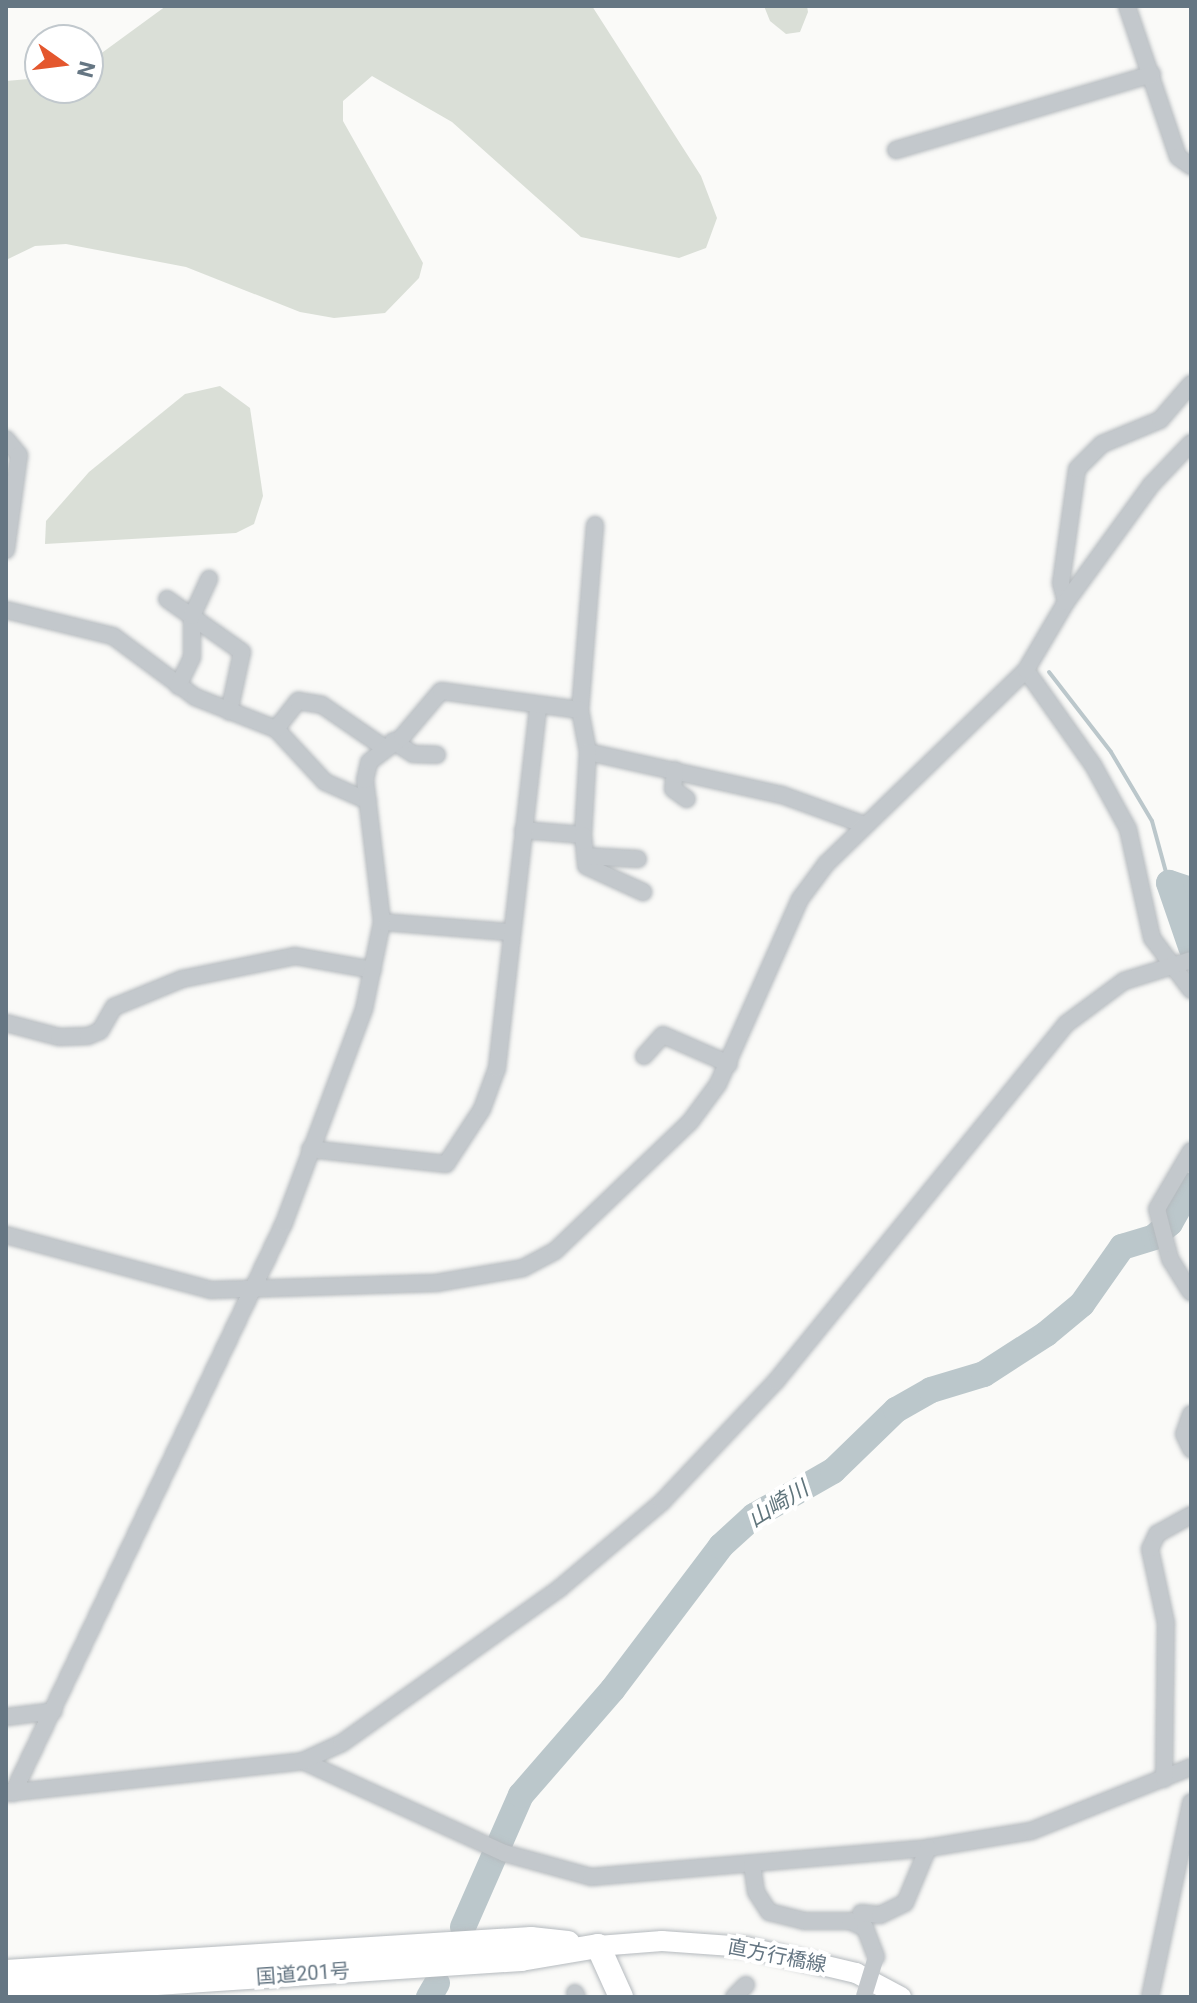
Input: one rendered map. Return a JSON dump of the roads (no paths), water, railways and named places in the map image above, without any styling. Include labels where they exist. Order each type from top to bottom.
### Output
[{"type":"highway","name":"国道201号","points":[[6,1972],[531,1939],[598,1946]]},
{"type":"highway","name":"国道201号","points":[[6,1993],[521,1959],[598,1946]]},
{"type":"highway","points":[[598,1946],[621,1997]]},
{"type":"main road","name":"直方行橋線","points":[[598,1946],[662,1941],[746,1947],[856,1973],[901,1997]]},
{"type":"street","points":[[1127,6],[1178,157],[1191,166]]},
{"type":"street","points":[[896,150],[1152,74]]},
{"type":"street","points":[[1066,602],[1061,583],[1077,469],[1102,444],[1160,420],[1191,384]]},
{"type":"street","points":[[6,439],[19,455],[6,550]]},
{"type":"street","points":[[6,1235],[183,1285],[253,1290],[436,1283],[523,1268],[555,1251],[690,1122],[729,1064],[800,899],[865,825],[1026,670],[1066,602],[1151,485],[1191,443]]},
{"type":"street","points":[[595,525],[580,710],[588,752],[583,835],[586,866],[643,892]]},
{"type":"street","points":[[178,686],[192,657],[192,616],[209,579]]},
{"type":"street","points":[[167,599],[242,652],[229,712]]},
{"type":"street","points":[[6,610],[113,636],[178,686],[229,712],[276,729],[325,782],[368,801]]},
{"type":"street","points":[[1026,670],[1093,765],[1128,829],[1152,938],[1177,962],[1191,990]]},
{"type":"street","points":[[10,1793],[54,1711],[253,1290],[310,1149],[373,970],[382,922],[368,801],[369,762],[441,691],[474,691],[538,707],[580,710]]},
{"type":"street","points":[[276,729],[298,701],[322,705],[388,744],[413,754],[437,755]]},
{"type":"street","points":[[310,1149],[446,1164],[492,1089],[538,707]]},
{"type":"street","points":[[588,752],[675,770],[828,809],[865,825]]},
{"type":"street","points":[[675,770],[673,789],[687,799]]},
{"type":"street","points":[[523,830],[583,835]]},
{"type":"street","points":[[585,856],[638,859]]},
{"type":"street","points":[[382,922],[510,932]]},
{"type":"street","points":[[6,1023],[59,1037],[88,1036],[100,1031],[114,1007],[182,979],[295,956],[373,970]]},
{"type":"street","points":[[10,1793],[303,1761],[342,1743],[560,1588],[662,1502],[776,1381],[1066,1024],[1124,981],[1177,962]]},
{"type":"street","points":[[644,1056],[663,1035],[729,1064]]},
{"type":"street","points":[[1191,1151],[1158,1199],[1163,1232],[1176,1276],[1191,1292]]},
{"type":"street","points":[[1191,1414],[1184,1434],[1191,1449]]},
{"type":"street","points":[[1164,1779],[1166,1623],[1150,1549],[1157,1534],[1191,1515]]},
{"type":"street","points":[[6,1717],[54,1711]]},
{"type":"street","points":[[303,1761],[504,1853],[569,1873],[622,1876],[928,1848],[1031,1831],[1191,1767]]},
{"type":"street","points":[[1150,1997],[1191,1802]]},
{"type":"street","points":[[861,1913],[880,1915],[905,1903],[928,1848]]},
{"type":"street","points":[[752,1864],[756,1892],[769,1912],[804,1921],[850,1921],[865,1928],[876,1957],[864,1996]]},
{"type":"street","points":[[1172,1882],[1191,1878]]},
{"type":"waterway","points":[[1049,672],[1111,752],[1152,821],[1169,883]]},
{"type":"waterway","name":"山崎川","points":[[1191,890],[1169,883],[1191,947]]},
{"type":"waterway","name":"山崎川","points":[[463,1927],[521,1795],[613,1689],[721,1546],[754,1516],[833,1471],[896,1410],[931,1390],[984,1374],[1046,1334],[1082,1304],[1122,1247],[1154,1237],[1170,1223],[1191,1186]]},
{"type":"waterway","name":"山崎川","points":[[429,1997],[437,1983]]}]
